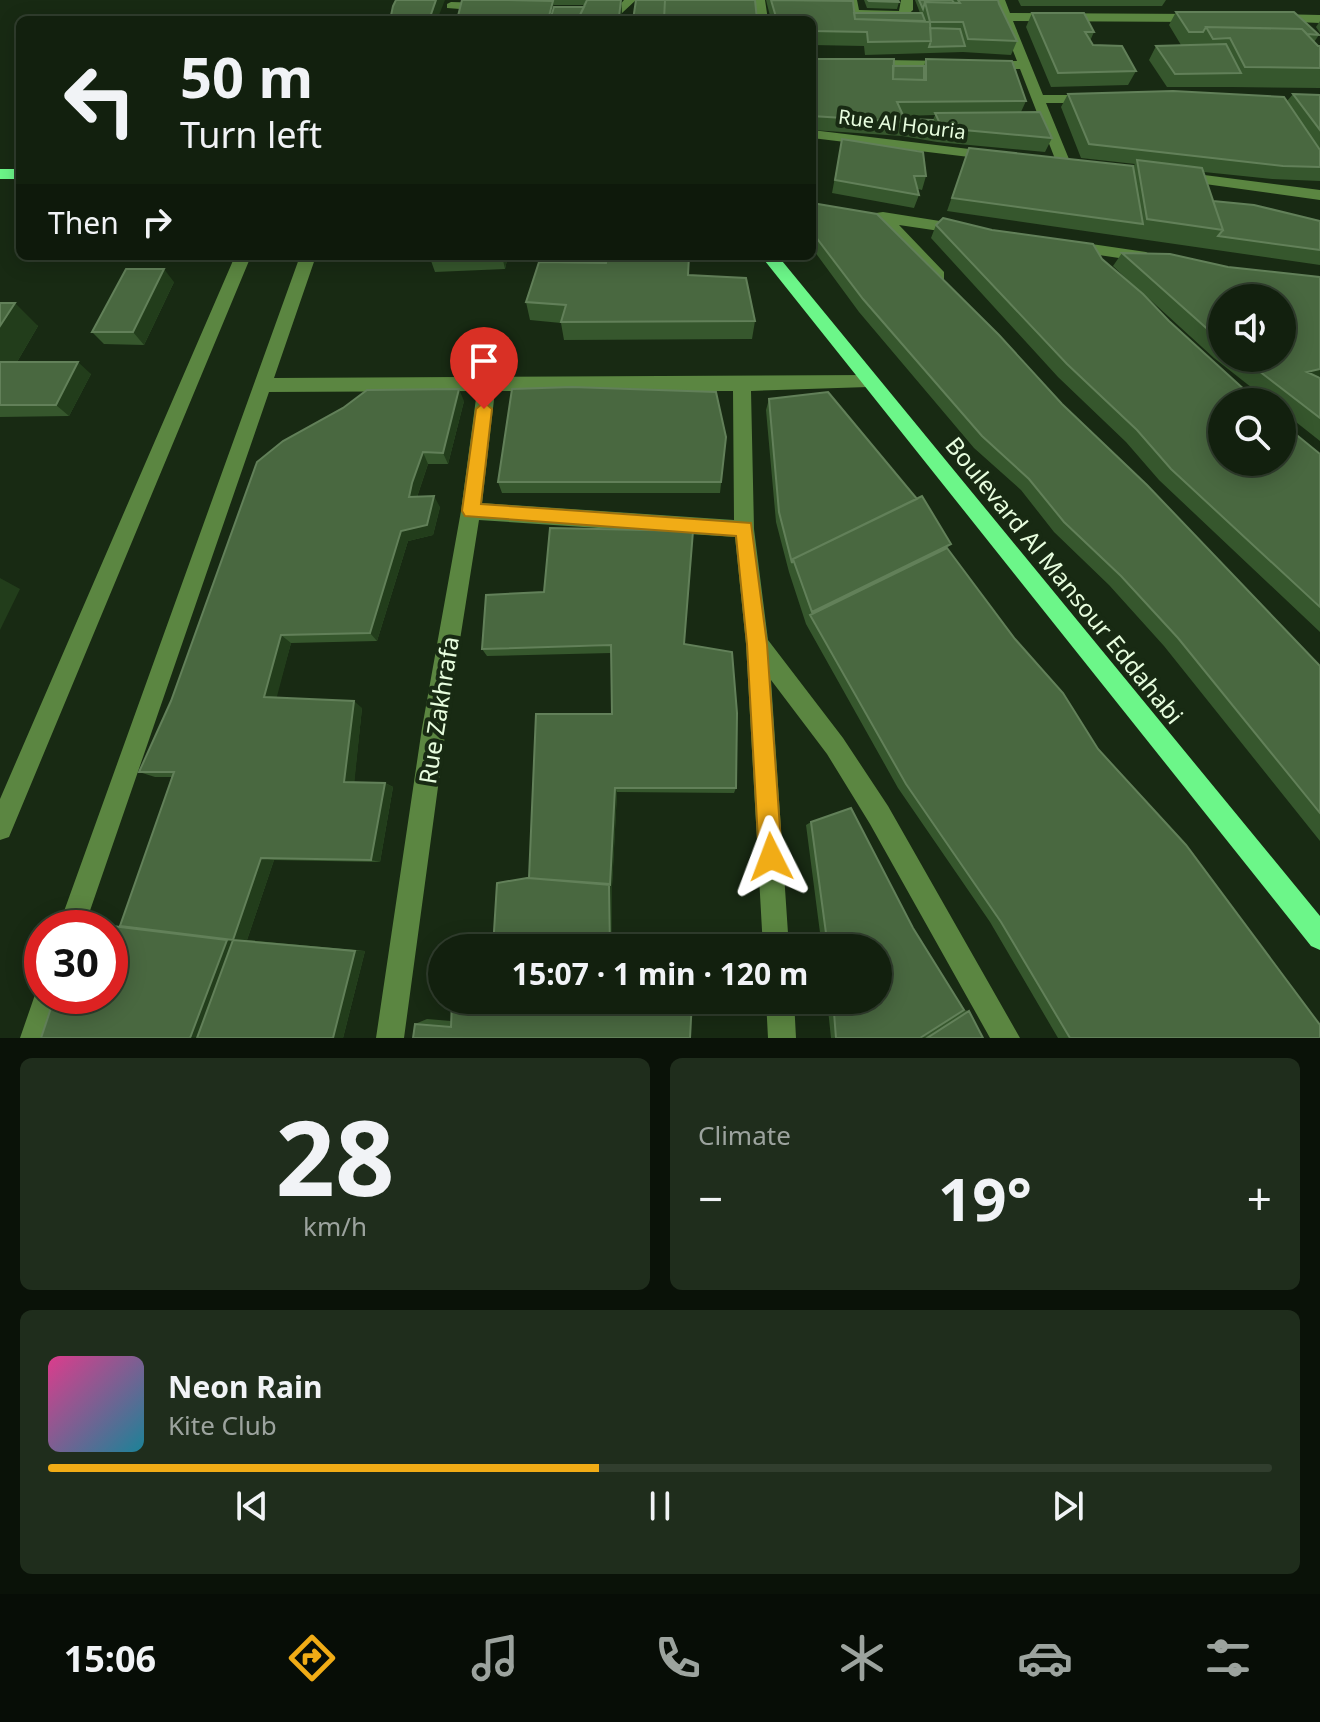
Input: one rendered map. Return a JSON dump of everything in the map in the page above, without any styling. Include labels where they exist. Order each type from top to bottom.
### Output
[{"type":"main road","name":"Boulevard Al Mansour Eddahabi","points":[[772,260],[1320,937]]},
{"type":"street","points":[[851,0],[853,12],[857,14],[902,15],[907,10],[907,0]]},
{"type":"street","points":[[999,0],[1024,65],[1071,165],[1048,162]]},
{"type":"street","points":[[1170,0],[1182,18]]},
{"type":"street","points":[[451,3],[495,7]]},
{"type":"street","points":[[583,10],[613,11],[626,7]]},
{"type":"street","points":[[1004,17],[1210,18]]},
{"type":"street","points":[[1266,18],[1298,24],[1320,19]]},
{"type":"street","points":[[816,63],[965,65]]},
{"type":"street","points":[[980,65],[1024,65]]},
{"type":"street","points":[[1039,99],[1101,99]]},
{"type":"street","name":"Rue Al Houria","points":[[816,134],[1017,158]]},
{"type":"street","points":[[1171,176],[1320,195]]},
{"type":"street","points":[[947,285],[876,216],[973,231]]},
{"type":"street","points":[[1048,242],[1168,261]]},
{"type":"street","points":[[1077,247],[1099,267]]},
{"type":"street","points":[[0,828],[241,260]]},
{"type":"street","points":[[77,910],[307,260]]},
{"type":"street","points":[[260,385],[742,384],[868,380]]},
{"type":"street","name":"Rue Zakhrafa","points":[[390,1038],[434,728],[471,511],[487,383]]},
{"type":"street","points":[[742,384],[744,529],[757,644],[775,934]]},
{"type":"street","points":[[471,511],[744,529]]},
{"type":"street","points":[[757,644],[835,746],[1006,1038]]},
{"type":"street","points":[[34,1038],[42,1014]]},
{"type":"street","points":[[781,1014],[782,1038]]},
{"type":"building","points":[[396,0],[436,0],[430,16],[391,16]]},
{"type":"building","points":[[462,0],[553,1],[549,16],[458,16]]},
{"type":"building","points":[[587,0],[621,0],[619,16],[579,16]]},
{"type":"building","points":[[636,0],[665,0],[664,16],[634,16]]},
{"type":"building","points":[[665,0],[755,0],[757,16],[664,16]]},
{"type":"building","points":[[771,0],[853,1],[855,19],[930,22],[931,41],[868,42],[867,32],[816,31],[816,16],[776,16]]},
{"type":"building","points":[[898,0],[899,2],[869,1]]},
{"type":"building","points":[[919,0],[952,0],[954,3],[925,2],[923,9]]},
{"type":"building","points":[[998,0],[1017,41],[968,39],[963,22],[930,22],[925,2]]},
{"type":"building","points":[[554,7],[584,7],[580,16],[551,16]]},
{"type":"building","points":[[1176,12],[1294,12],[1319,35],[1307,34],[1302,29],[1206,27],[1203,32],[1189,32]]},
{"type":"building","points":[[854,13],[922,13],[925,21],[855,19]]},
{"type":"building","points":[[1032,13],[1084,13],[1094,32],[1085,32],[1093,45],[1122,46],[1136,71],[1058,73]]},
{"type":"building","points":[[1206,27],[1302,29],[1320,46],[1320,68],[1245,67],[1230,38],[1213,39]]},
{"type":"building","points":[[930,28],[960,29],[965,46],[929,47]]},
{"type":"building","points":[[1226,44],[1241,73],[1175,74],[1156,46]]},
{"type":"building","points":[[816,59],[894,59],[893,79],[926,80],[926,59],[1012,61],[1026,101],[897,102],[906,122],[816,116]]},
{"type":"building","points":[[893,66],[924,66],[924,80],[893,79]]},
{"type":"building","points":[[1173,91],[1284,97],[1320,150],[1320,167],[1283,166],[1089,144],[1068,94]]},
{"type":"building","points":[[1293,94],[1320,95],[1320,130]]},
{"type":"building","points":[[1040,112],[1052,138],[942,128],[935,113]]},
{"type":"building","points":[[905,119],[933,120],[939,135],[904,129]]},
{"type":"building","points":[[842,139],[923,152],[926,176],[914,176],[919,195],[835,180]]},
{"type":"building","points":[[969,148],[1133,166],[1143,224],[952,198]]},
{"type":"building","points":[[1137,160],[1202,168],[1223,230],[1147,219]]},
{"type":"building","points":[[1213,201],[1254,205],[1320,221],[1320,250],[1218,236],[1223,230]]},
{"type":"building","points":[[816,204],[877,214],[999,335],[1062,404],[1147,485],[1320,666],[1320,813],[1178,638],[1121,576],[1064,522],[1029,479],[982,436],[863,299],[816,238]]},
{"type":"building","points":[[943,218],[992,230],[1093,244],[1102,259],[1208,356],[1208,372],[1225,372],[1243,388],[1208,388],[1208,476],[1296,476],[1296,434],[1320,454],[1320,607],[1171,469],[1137,430],[1067,364],[936,225]]},
{"type":"building","points":[[1122,253],[1170,254],[1228,267],[1320,277],[1320,369],[1307,372],[1320,378],[1320,418],[1296,400],[1296,388],[1281,388],[1260,372],[1296,372],[1296,284],[1208,284],[1208,330]]},
{"type":"building","points":[[606,260],[689,260],[688,275],[746,278],[755,321],[561,322],[566,305],[526,302],[539,262],[606,263]]},
{"type":"building","points":[[126,269],[164,269],[133,332],[92,332]]},
{"type":"building","points":[[0,303],[15,303],[0,326]]},
{"type":"building","points":[[0,362],[78,362],[56,405],[0,405]]},
{"type":"building","points":[[572,387],[716,392],[726,437],[721,482],[498,482],[512,389]]},
{"type":"building","points":[[459,389],[443,453],[423,452],[412,483],[409,497],[434,496],[427,525],[401,531],[370,633],[281,635],[264,697],[354,701],[344,782],[385,783],[371,860],[261,858],[233,940],[128,927],[126,910],[174,772],[139,772],[171,701],[257,462],[283,441],[343,408],[367,390]]},
{"type":"building","points":[[828,392],[917,499],[793,559],[792,563],[779,512],[769,399]]},
{"type":"building","points":[[922,496],[951,544],[812,612],[793,559]]},
{"type":"building","points":[[550,528],[693,531],[684,644],[732,652],[737,713],[736,788],[615,788],[610,885],[529,878],[536,714],[612,714],[611,645],[482,649],[486,595],[544,592]]},
{"type":"building","points":[[947,548],[1015,639],[1063,693],[1098,749],[1186,845],[1320,1025],[1320,1038],[1070,1038],[1001,922],[906,784],[810,615]]},
{"type":"building","points":[[851,808],[913,928],[964,1010],[920,1038],[836,1038],[834,1014],[892,1014],[892,934],[826,934],[811,822]]},
{"type":"building","points":[[527,878],[609,884],[610,934],[494,934],[497,883]]},
{"type":"building","points":[[128,928],[227,940],[190,1038],[41,1038],[49,1014],[128,1014]]},
{"type":"building","points":[[233,940],[355,951],[333,1038],[197,1038]]},
{"type":"building","points":[[969,1011],[983,1038],[927,1038]]},
{"type":"building","points":[[451,1014],[691,1014],[690,1038],[413,1038],[415,1024],[451,1027]]},
{"type":"route","points":[[484,409],[471,511],[744,529],[757,644],[771,857]]}]
